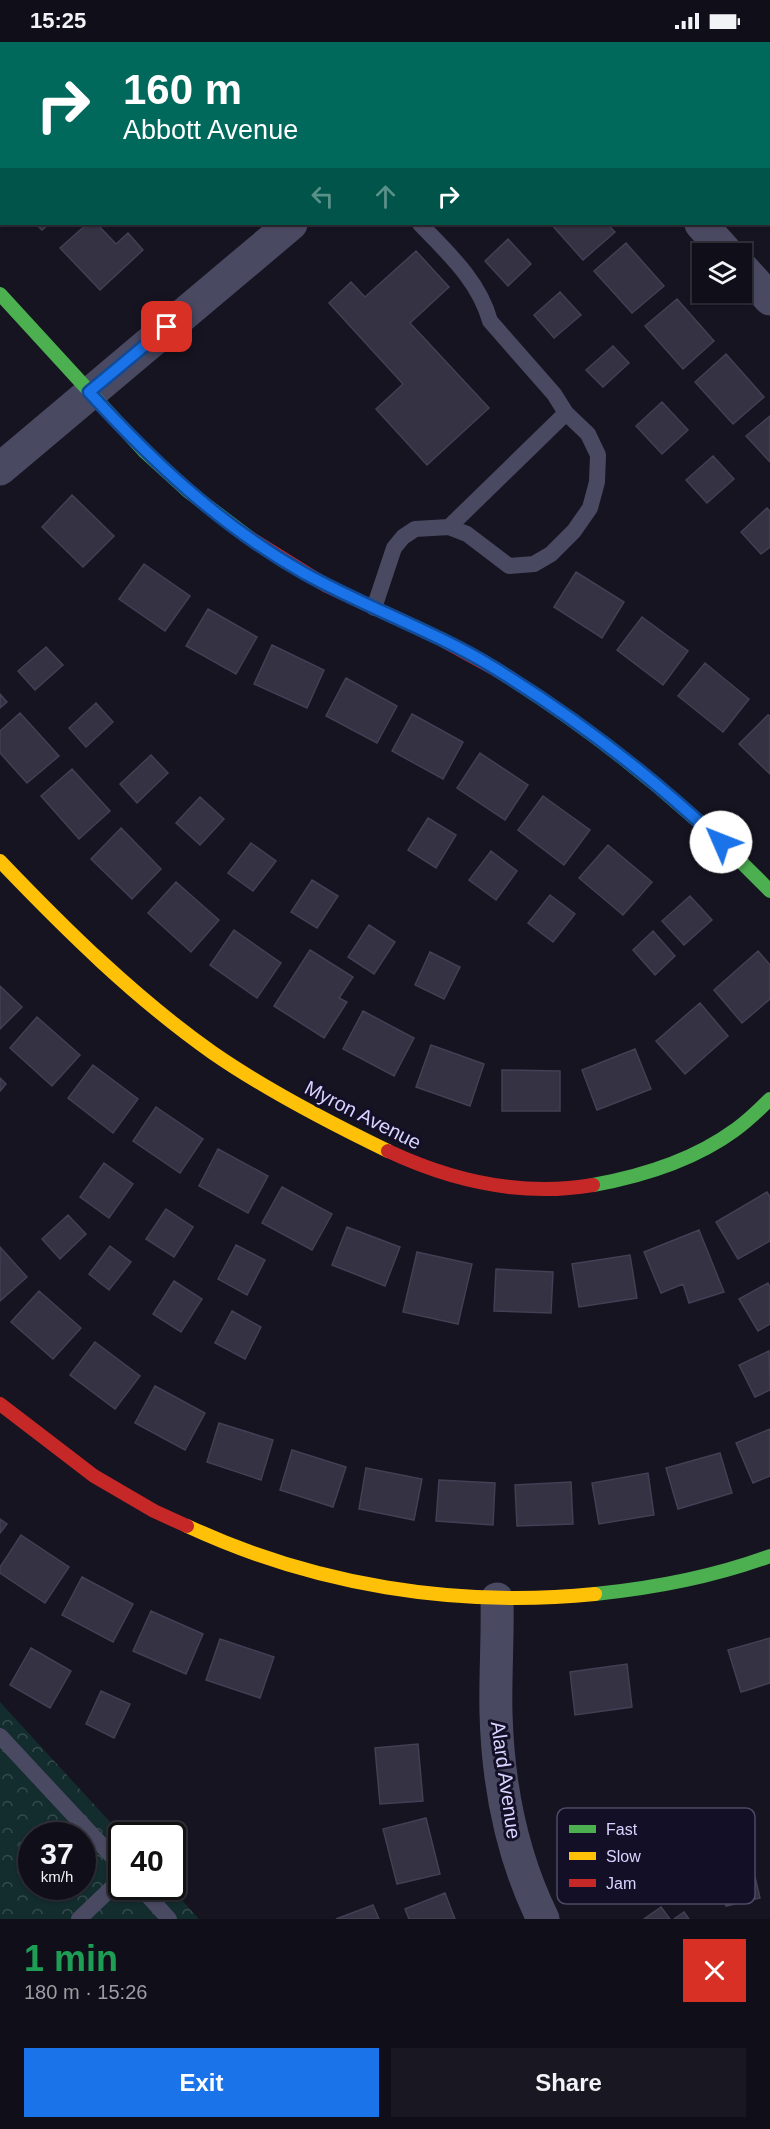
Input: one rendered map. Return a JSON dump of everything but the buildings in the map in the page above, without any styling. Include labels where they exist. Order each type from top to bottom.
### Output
[{"type":"street","points":[[0,469],[290,225]]},
{"type":"street","points":[[702,225],[718,243]]},
{"type":"street","points":[[752,279],[770,299]]},
{"type":"street","points":[[0,294],[130,437],[212,510],[256,543],[302,572],[449,643],[540,698],[629,762],[693,816],[770,891]]},
{"type":"street","name":"Myron Avenue","points":[[0,861],[80,944],[128,987],[212,1052],[284,1098],[388,1152],[433,1171],[501,1186],[551,1189],[611,1182],[669,1165],[701,1150],[735,1131],[770,1099]]},
{"type":"street","points":[[0,1404],[51,1446],[95,1476],[156,1512],[270,1560],[373,1587],[443,1596],[497,1599],[584,1597],[672,1584],[770,1556]]},
{"type":"street","name":"Alard Avenue","points":[[497,1599],[496,1714],[499,1757],[508,1814],[518,1856],[543,1919]]},
{"type":"lane","points":[[374,608],[394,548],[403,537],[415,529],[449,527],[467,534],[509,566],[534,564],[551,554],[574,531],[590,508],[597,482],[598,455],[588,434],[566,413],[554,393],[490,321],[487,308],[475,285],[421,225]]},
{"type":"lane","points":[[449,527],[566,413]]},
{"type":"lane","points":[[0,1736],[108,1852]]},
{"type":"lane","points":[[79,1919],[108,1891]]},
{"type":"lane","points":[[152,1900],[169,1919]]},
{"type":"green space","points":[[0,1702],[110,1822],[108,1822],[108,1900],[182,1900],[199,1919],[0,1919]]},
{"type":"traffic: fast","points":[[0,294],[144,451],[189,492],[250,538]]},
{"type":"traffic: fast","points":[[497,670],[571,719],[641,772],[707,829],[770,891]]},
{"type":"traffic: fast","points":[[593,1185],[649,1172],[703,1150],[740,1127],[770,1099]]},
{"type":"traffic: fast","points":[[595,1594],[684,1581],[770,1556]]},
{"type":"traffic: slow","points":[[0,861],[102,962],[184,1032],[234,1067],[277,1093],[388,1151]]},
{"type":"traffic: slow","points":[[187,1526],[285,1563],[335,1577],[386,1587],[490,1598],[542,1598],[595,1594]]},
{"type":"traffic: jam","points":[[250,538],[327,586],[439,638],[497,670]]},
{"type":"traffic: jam","points":[[388,1151],[437,1171],[488,1184],[540,1189],[593,1185]]},
{"type":"traffic: jam","points":[[0,1404],[94,1476],[154,1511],[187,1526]]},
{"type":"route","points":[[167,327],[89,392],[130,437],[170,475],[256,543],[302,572],[350,598],[449,643],[540,698],[629,762],[721,842]]}]
